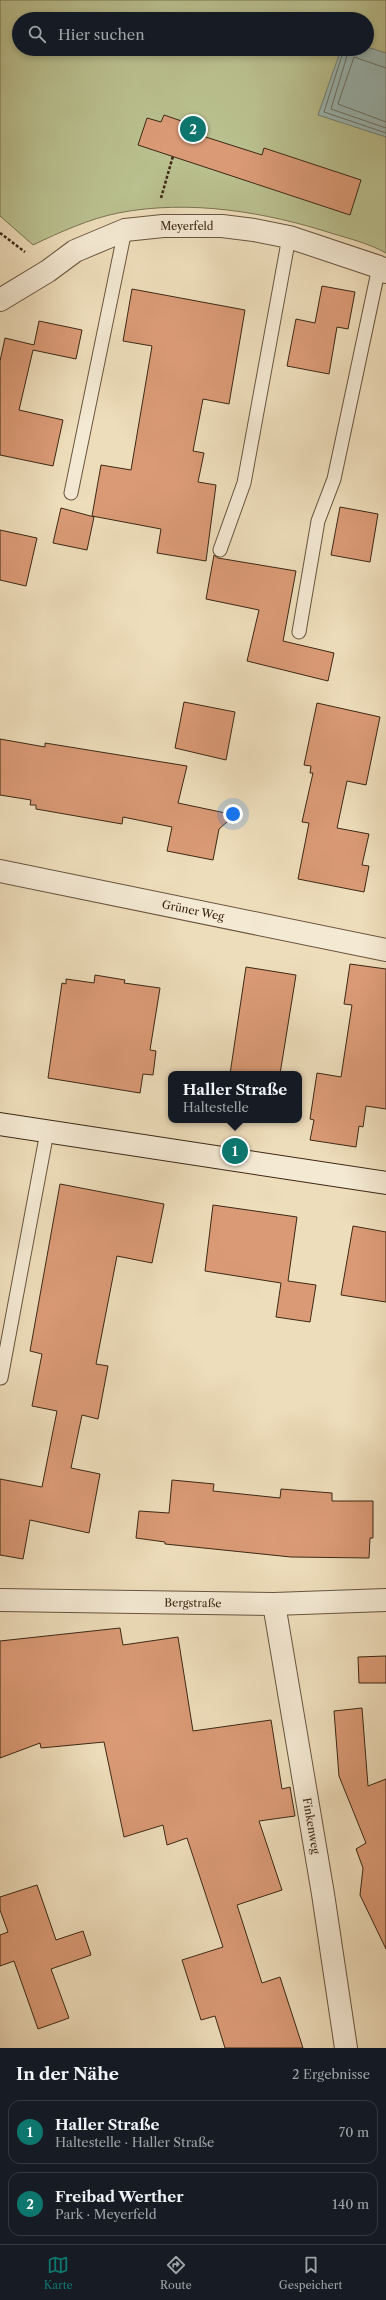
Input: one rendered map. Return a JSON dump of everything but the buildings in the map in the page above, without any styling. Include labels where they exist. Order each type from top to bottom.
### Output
[{"type":"street","name":"Meyerfeld","points":[[0,300],[48,271],[75,251],[125,230],[163,226],[222,226],[254,230],[289,237],[382,270]]},
{"type":"street","name":"Grüner Weg","points":[[0,871],[386,950]]},
{"type":"street","points":[[0,1124],[386,1183]]},
{"type":"street","name":"Bergstraße","points":[[0,1600],[274,1604],[386,1600]]},
{"type":"street","name":"Finkenweg","points":[[274,1604],[323,1894],[346,2048]]},
{"type":"lane","points":[[71,493],[125,230]]},
{"type":"lane","points":[[220,550],[244,483],[289,237]]},
{"type":"lane","points":[[299,632],[318,521],[334,480],[382,270]]},
{"type":"lane","points":[[1,1378],[47,1132]]},
{"type":"path","points":[[163,226],[161,198],[173,156]]},
{"type":"green space","points":[[0,0],[386,0],[386,253],[360,242],[282,219],[228,210],[173,207],[118,213],[85,222],[33,245],[0,216]]},
{"type":"water","points":[[374,49],[386,53],[386,137],[318,115],[339,56],[374,56]]},
{"type":"place","name":"Freibad Werther","points":[[193,129]]},
{"type":"place","name":"Haller Straße","points":[[235,1151]]}]
